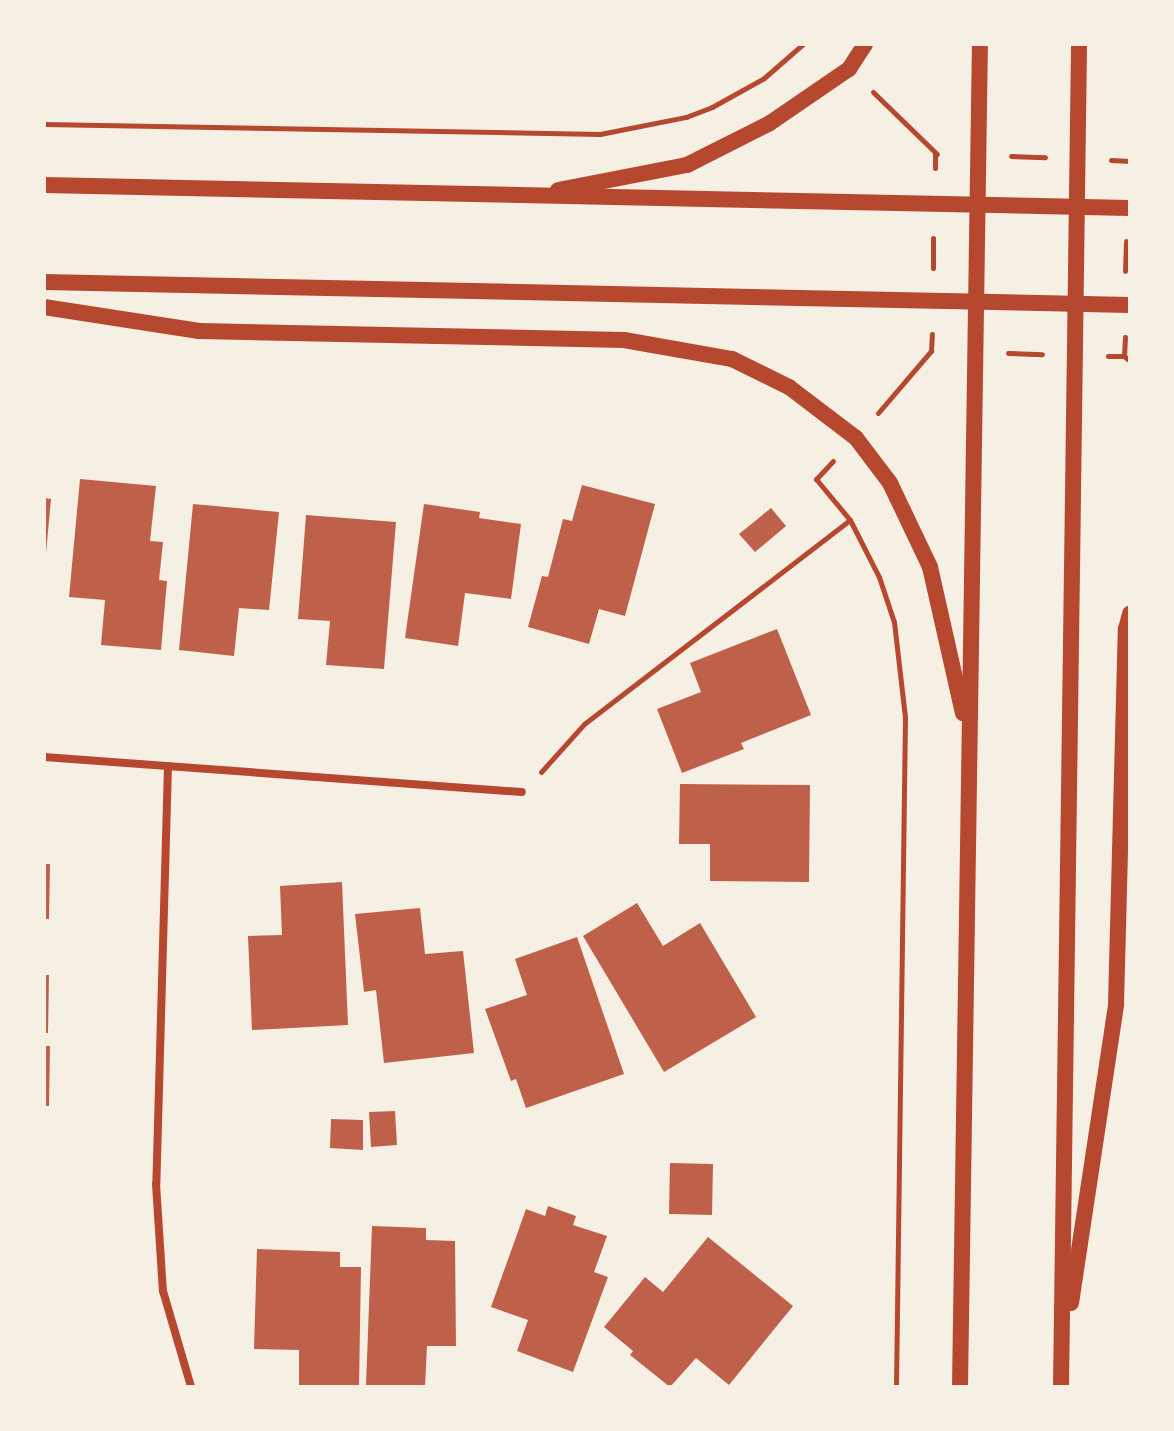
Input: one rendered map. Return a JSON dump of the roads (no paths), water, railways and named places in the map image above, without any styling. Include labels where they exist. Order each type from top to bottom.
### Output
[{"type":"main road","points":[[523,196],[687,165],[770,123],[797,105],[849,69],[865,44]]},
{"type":"main road","points":[[960,1387],[980,44]]},
{"type":"main road","points":[[1061,1387],[1079,44]]},
{"type":"main road","points":[[44,185],[1128,208]]},
{"type":"main road","points":[[44,282],[1128,305]]},
{"type":"main road","points":[[44,307],[199,331],[624,340],[732,359],[789,387],[856,438],[890,483],[930,567],[969,740]]},
{"type":"main road","points":[[1061,1364],[1116,1004],[1126,629],[1130,614]]},
{"type":"street","points":[[44,757],[522,792]]},
{"type":"street","points":[[168,766],[156,1184],[163,1291],[191,1387]]}]
